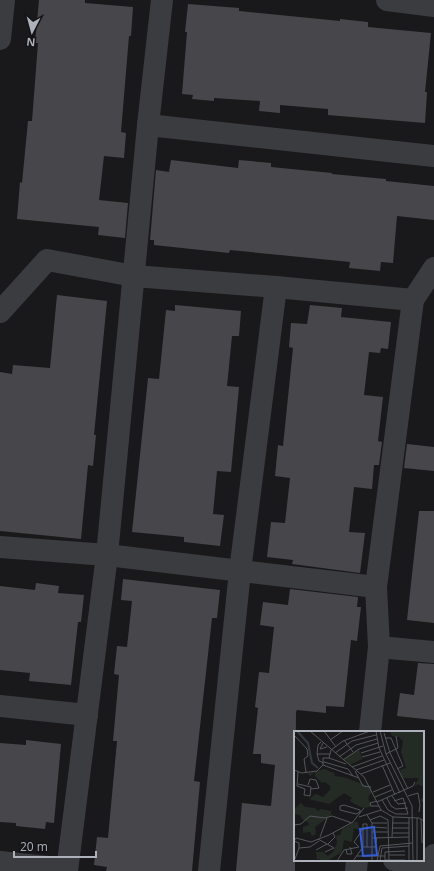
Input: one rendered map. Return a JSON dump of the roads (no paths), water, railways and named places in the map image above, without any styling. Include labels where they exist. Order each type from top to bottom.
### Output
[{"type":"street","points":[[0,39],[4,0]]},
{"type":"street","points":[[0,862],[67,870],[107,555],[148,125],[162,0]]},
{"type":"street","points":[[387,0],[434,6]]},
{"type":"street","points":[[148,125],[434,156]]},
{"type":"street","points":[[0,312],[47,260],[134,276],[276,287],[413,300]]},
{"type":"street","points":[[370,731],[379,647],[376,587],[413,300],[434,268]]},
{"type":"street","points":[[209,871],[240,571],[276,287]]},
{"type":"street","points":[[0,546],[107,555],[376,587]]},
{"type":"street","points":[[379,647],[434,652]]},
{"type":"street","points":[[0,706],[87,715]]},
{"type":"street","points":[[406,861],[429,863],[434,855]]},
{"type":"street","points":[[356,871],[357,861]]}]
